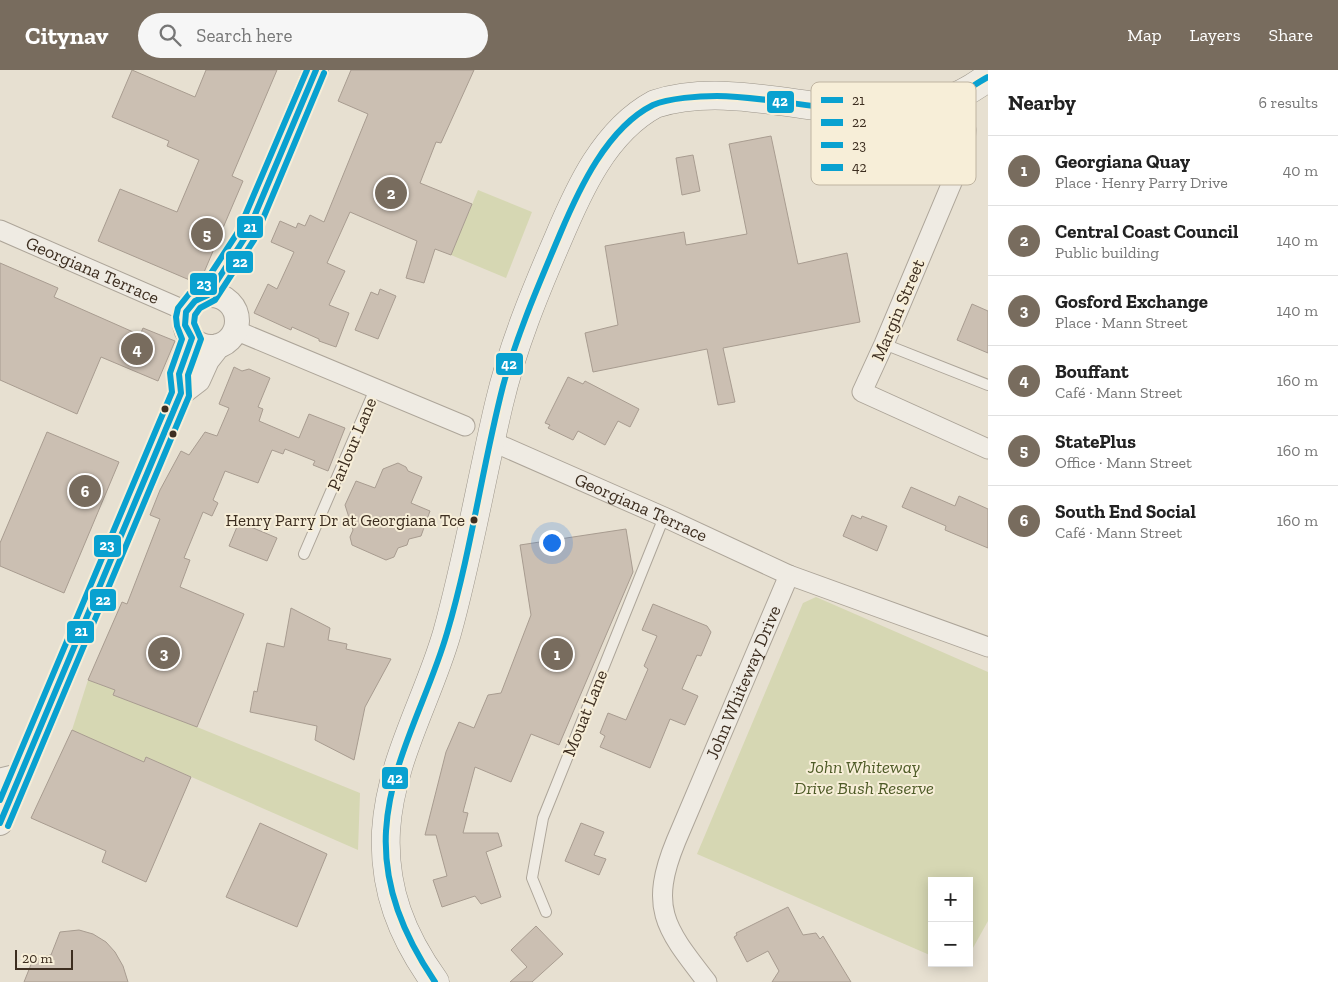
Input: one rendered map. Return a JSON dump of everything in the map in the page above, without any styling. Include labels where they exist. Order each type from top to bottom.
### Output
[{"type":"main road","points":[[976,87],[988,77]]},
{"type":"main road","points":[[436,982],[410,942],[393,900],[386,856],[388,808],[400,760],[436,668],[446,634],[500,401],[525,322],[570,209],[599,158],[635,117],[655,104],[678,95],[702,89],[728,87],[754,88],[811,96]]},
{"type":"street","points":[[208,295],[246,236],[316,70]]},
{"type":"street","name":"Margin Street","points":[[951,185],[862,392],[988,449]]},
{"type":"street","name":"Georgiana Terrace","points":[[0,230],[186,311]]},
{"type":"street","points":[[231,305],[246,236]]},
{"type":"street","points":[[208,295],[220,297],[231,305],[236,317],[235,330],[225,343],[218,346],[202,345],[192,338],[186,327],[186,311],[197,299],[208,295]]},
{"type":"street","points":[[235,330],[465,426]]},
{"type":"street","points":[[181,393],[179,374],[192,338]]},
{"type":"street","points":[[0,823],[11,776],[181,393],[198,380],[207,360],[218,346]]},
{"type":"street","name":"Georgiana Terrace","points":[[491,441],[664,517],[789,575]]},
{"type":"street","points":[[789,575],[988,647]]},
{"type":"street","name":"John Whiteway Drive","points":[[707,982],[677,944],[666,923],[662,900],[664,880],[669,858],[789,575]]},
{"type":"lane","points":[[884,344],[988,385]]},
{"type":"lane","name":"Parlour Lane","points":[[304,554],[375,389]]},
{"type":"lane","name":"Mouat Lane","points":[[546,912],[532,878],[542,818],[664,517]]},
{"type":"green space","points":[[478,190],[532,212],[506,278],[451,255]]},
{"type":"green space","name":"John Whiteway Drive Bush Reserve","points":[[816,597],[988,672],[988,921],[973,948],[973,877],[928,877],[928,954],[697,854],[803,603]]},
{"type":"green space","points":[[88,680],[115,690],[113,695],[360,793],[358,850],[146,757],[144,762],[72,730]]},
{"type":"building","points":[[132,70],[195,97],[206,70],[277,70],[232,176],[243,181],[199,284],[98,241],[120,189],[177,212],[199,160],[167,146],[169,141],[112,117]]},
{"type":"building","points":[[351,70],[474,70],[441,143],[436,142],[420,183],[472,204],[451,255],[435,249],[424,283],[406,278],[417,241],[350,212],[327,263],[345,271],[329,305],[349,313],[336,347],[319,341],[319,339],[292,327],[291,330],[254,313],[268,284],[277,289],[294,252],[271,242],[280,221],[296,228],[298,223],[305,226],[310,215],[324,222],[368,114],[338,101]]},
{"type":"building","points":[[771,136],[798,264],[847,253],[860,322],[723,348],[735,402],[718,405],[707,349],[593,372],[585,333],[618,325],[605,246],[684,232],[686,245],[747,234],[729,144]]},
{"type":"building","points":[[693,155],[700,191],[682,195],[676,158]]},
{"type":"building","points":[[0,263],[58,288],[54,297],[140,335],[143,328],[175,341],[158,381],[101,357],[77,414],[0,380]]},
{"type":"building","points":[[380,289],[396,296],[378,339],[355,330],[371,292],[378,295]]},
{"type":"building","points":[[972,304],[988,311],[988,353],[957,340]]},
{"type":"building","points":[[234,367],[242,371],[249,369],[270,378],[258,407],[263,409],[259,421],[299,438],[309,414],[345,428],[328,471],[313,465],[315,461],[285,449],[283,454],[272,450],[258,483],[225,471],[213,500],[218,503],[212,516],[203,512],[184,558],[190,560],[180,587],[244,614],[197,727],[113,695],[115,690],[88,680],[122,602],[127,604],[160,519],[150,515],[160,490],[181,451],[189,455],[205,432],[217,436],[229,408],[219,404]]},
{"type":"building","points":[[568,377],[583,384],[585,381],[639,409],[630,427],[618,421],[605,445],[578,431],[573,440],[548,428],[550,425],[545,423]]},
{"type":"building","points":[[47,432],[119,462],[64,593],[0,566],[0,543]]},
{"type":"building","points":[[398,463],[406,467],[408,471],[422,477],[411,503],[430,511],[421,536],[409,539],[407,545],[398,548],[394,557],[386,560],[352,545],[350,537],[353,530],[345,505],[356,481],[375,488],[383,469]]},
{"type":"building","points":[[911,487],[955,506],[959,496],[988,509],[988,548],[945,530],[946,526],[902,507]]},
{"type":"building","points":[[852,515],[861,519],[862,516],[887,526],[877,551],[843,536]]},
{"type":"building","points":[[239,522],[277,538],[267,561],[229,546]]},
{"type":"building","points":[[626,529],[633,572],[559,745],[531,734],[511,782],[475,767],[463,812],[468,813],[463,833],[498,833],[502,846],[486,852],[501,897],[481,904],[475,896],[442,907],[433,880],[447,876],[436,835],[425,835],[446,752],[459,722],[474,728],[488,695],[501,693],[531,615],[520,545]]},
{"type":"building","points":[[653,604],[707,626],[711,632],[701,656],[697,655],[682,689],[698,696],[685,725],[670,719],[650,768],[600,747],[605,736],[600,733],[608,713],[626,720],[648,669],[644,666],[657,636],[642,630]]},
{"type":"building","points":[[291,608],[330,628],[328,640],[347,644],[346,649],[391,659],[365,707],[354,760],[315,740],[317,726],[250,712],[254,691],[257,692],[267,643],[284,647]]},
{"type":"building","points":[[72,730],[144,762],[146,757],[191,777],[146,882],[102,862],[106,851],[31,818]]},
{"type":"building","points":[[260,823],[327,854],[297,927],[226,897]]},
{"type":"building","points":[[581,823],[604,832],[594,855],[606,859],[599,875],[565,861]]},
{"type":"building","points":[[788,907],[803,935],[816,933],[820,939],[823,936],[851,982],[772,982],[779,971],[768,951],[747,962],[734,937],[737,935],[736,933]]},
{"type":"building","points":[[536,926],[563,954],[532,982],[510,982],[527,967],[511,950]]},
{"type":"building","points":[[79,930],[93,934],[106,942],[115,952],[123,966],[128,982],[24,982],[32,962],[41,957],[51,955],[60,932]]},
{"type":"transit line","name":"23","points":[[0,800],[172,392],[170,373],[182,339],[177,326],[178,308],[189,294],[202,287],[238,232],[307,70]]},
{"type":"transit line","name":"21","points":[[0,823],[181,393],[179,374],[192,338],[185,325],[186,312],[195,301],[208,295],[246,236],[316,70]]},
{"type":"transit line","name":"22","points":[[8,826],[189,396],[188,375],[201,339],[194,323],[195,315],[200,308],[215,300],[254,240],[324,73]]},
{"type":"transit line","name":"42","points":[[976,84],[988,77]]},
{"type":"transit line","name":"42","points":[[435,982],[405,929],[392,891],[386,852],[389,805],[402,755],[447,633],[470,541],[503,386],[529,309],[560,234],[586,179],[608,144],[637,115],[653,105],[676,99],[717,96],[811,105]]},
{"type":"place","name":"Central Coast Council","points":[[391,193]]},
{"type":"place","name":"StatePlus","points":[[207,234]]},
{"type":"place","name":"Bouffant","points":[[137,349]]},
{"type":"place","name":"South End Social","points":[[85,491]]},
{"type":"place","name":"Henry Parry Dr at Georgiana Tce","points":[[474,520]]},
{"type":"place","name":"Gosford Exchange","points":[[164,653]]},
{"type":"place","name":"Georgiana Quay","points":[[557,654]]}]
